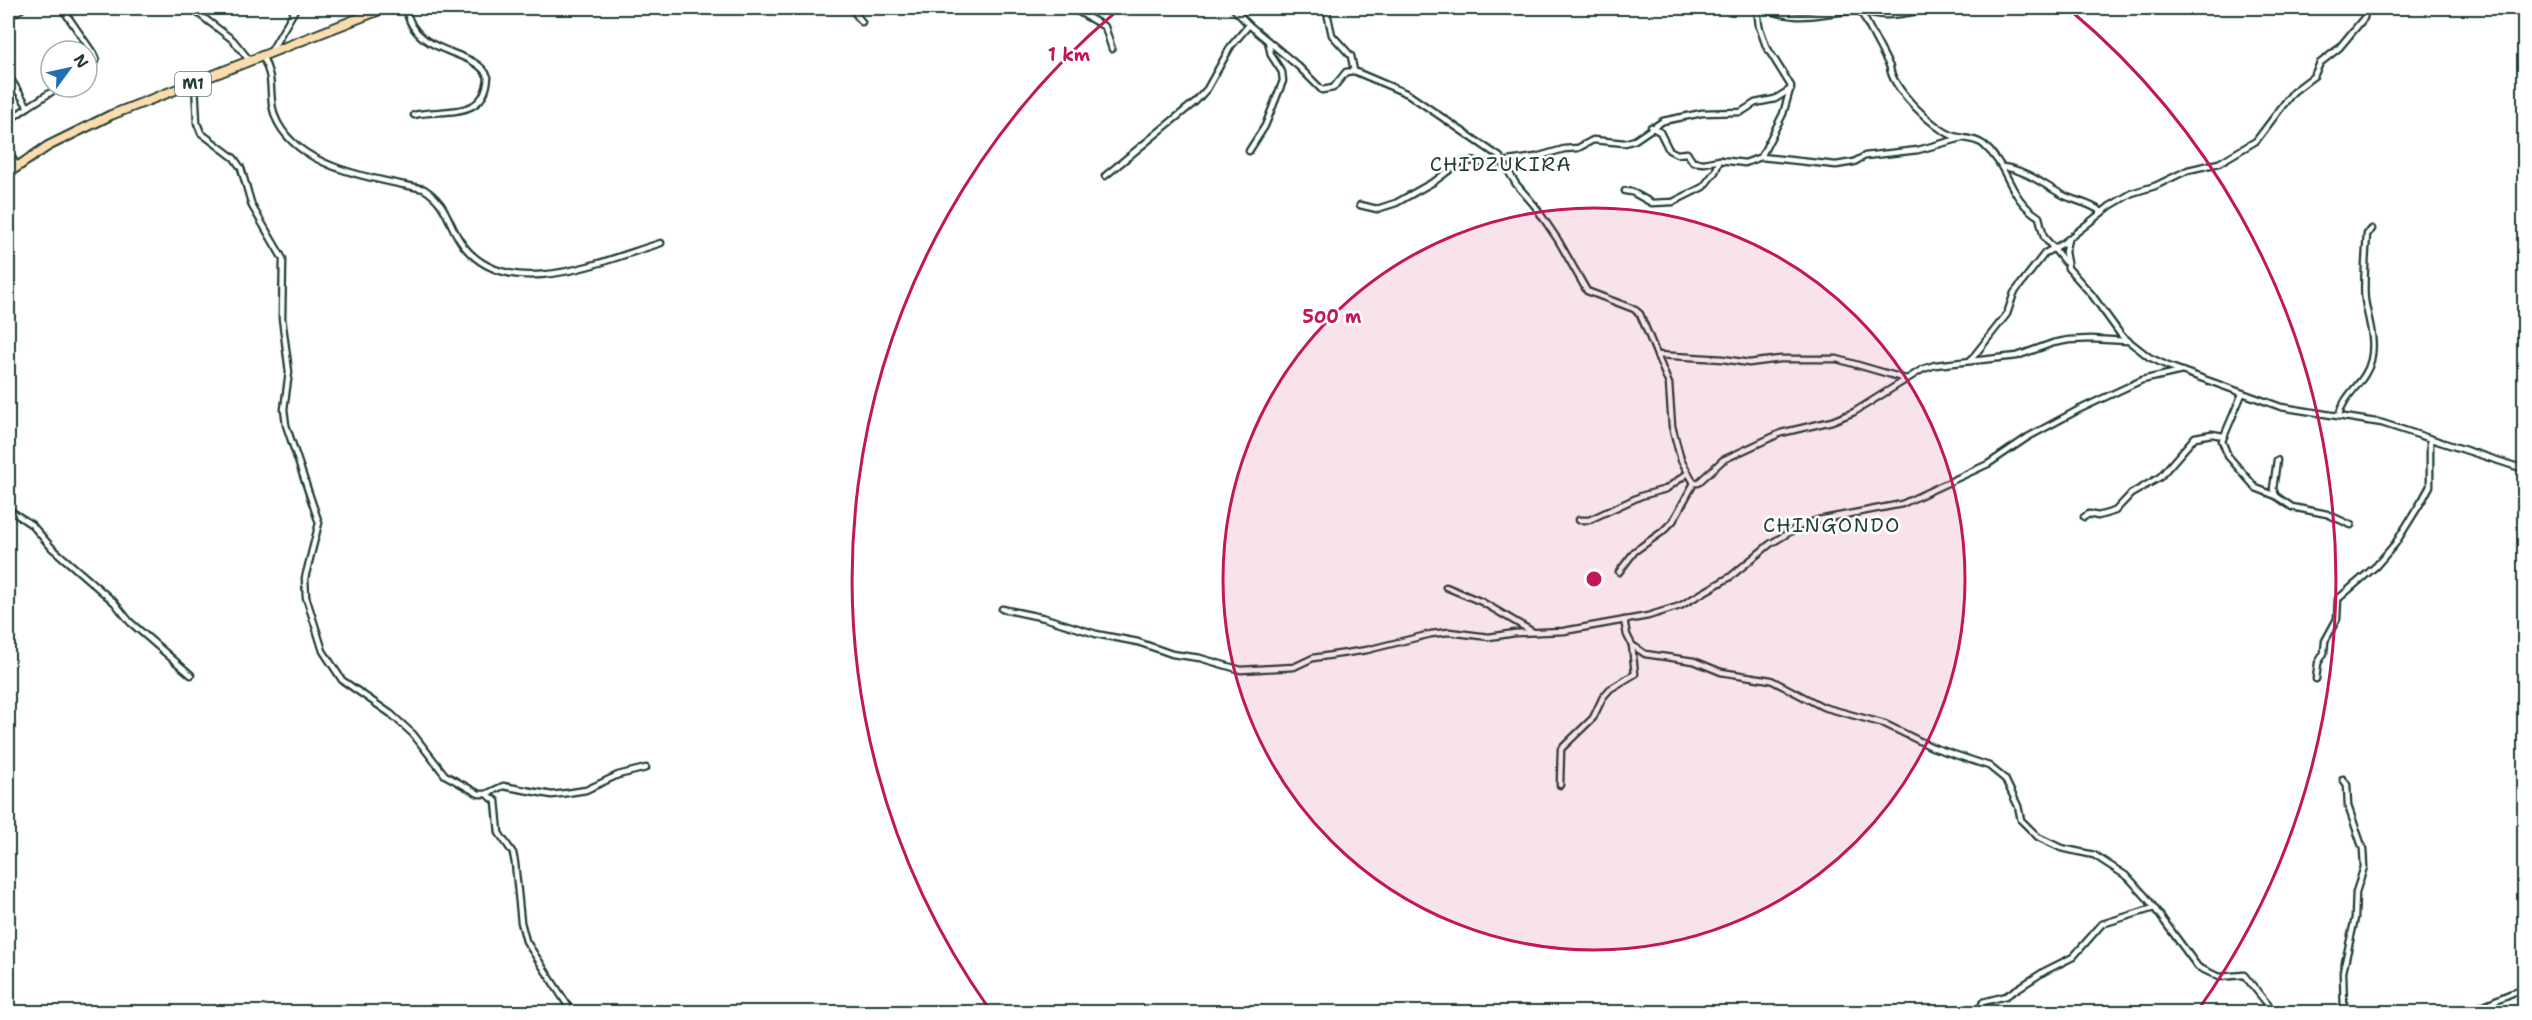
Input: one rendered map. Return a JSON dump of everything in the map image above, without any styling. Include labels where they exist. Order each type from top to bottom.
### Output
[{"type":"highway","name":"M1","points":[[8,172],[79,130],[385,8]]},
{"type":"street","points":[[8,17],[23,8]]},
{"type":"street","points":[[62,8],[83,39]]},
{"type":"street","points":[[191,8],[233,40],[250,61]]},
{"type":"street","points":[[296,8],[266,55],[272,108],[278,123],[290,139],[304,151],[329,165],[424,189],[435,196],[446,209],[454,231],[463,246],[479,260],[516,275],[559,274],[661,243]]},
{"type":"street","points":[[405,8],[411,23],[427,42],[473,63],[483,69],[488,77],[485,93],[479,102],[471,107],[452,113],[436,111],[414,115]]},
{"type":"street","points":[[851,8],[862,22]]},
{"type":"street","points":[[1072,8],[1105,27],[1112,49]]},
{"type":"street","points":[[1233,8],[1322,90],[1333,88],[1347,72],[1354,71],[1408,94],[1503,161],[1516,184],[1535,206],[1558,240],[1587,291],[1637,311],[1643,318],[1669,384],[1672,426],[1681,460],[1694,483]]},
{"type":"street","points":[[1326,8],[1332,35],[1351,56],[1354,71]]},
{"type":"street","points":[[1757,8],[1759,26],[1766,46],[1784,73],[1791,89],[1783,114],[1761,157]]},
{"type":"street","points":[[1764,8],[1783,15],[1803,17],[1859,9],[1886,15],[1935,8]]},
{"type":"street","points":[[1969,362],[2007,314],[2010,298],[2045,253],[2053,250],[2102,212],[2132,193],[2155,186],[2188,170],[2218,163],[2256,141],[2293,92],[2314,76],[2320,63],[2339,48],[2364,18],[2366,8]]},
{"type":"street","points":[[1859,9],[1890,67],[1890,76],[1900,91],[1934,123],[1951,134],[1983,144],[2003,167],[2015,196],[2031,213],[2039,217],[2044,237],[2053,250],[2128,341],[2149,357],[2281,407],[2382,423],[2524,469]]},
{"type":"street","points":[[1105,176],[1195,102],[1207,89],[1231,46],[1249,25]]},
{"type":"street","points":[[1249,151],[1265,126],[1283,81],[1282,72],[1271,55],[1268,41]]},
{"type":"street","points":[[8,75],[28,107]]},
{"type":"street","points":[[195,83],[197,123],[201,133],[234,158],[241,168],[252,206],[283,259],[282,318],[289,372],[284,409],[286,425],[319,523],[305,578],[306,597],[323,651],[342,680],[371,698],[398,720],[413,734],[445,775],[479,794],[486,794],[503,786],[552,795],[586,790],[618,775],[646,768]]},
{"type":"street","points":[[1360,205],[1377,209],[1396,203],[1435,181],[1459,163],[1472,161],[1486,164],[1536,157],[1564,149],[1574,149],[1593,140],[1625,143],[1635,140],[1663,121],[1684,116],[1741,112],[1755,103],[1770,102],[1791,89]]},
{"type":"street","points":[[8,121],[40,99]]},
{"type":"street","points":[[1652,128],[1660,132],[1667,149],[1673,153],[1687,153],[1691,160],[1704,163],[1720,160],[1745,163],[1761,157],[1836,165],[1854,162],[1864,156],[1918,150],[1965,137]]},
{"type":"street","points":[[8,151],[17,166]]},
{"type":"street","points":[[1625,191],[1632,192],[1652,203],[1673,202],[1703,187],[1715,172],[1720,160]]},
{"type":"street","points":[[2003,167],[2020,169],[2066,196],[2089,203],[2102,212]]},
{"type":"street","points":[[2339,415],[2346,398],[2364,378],[2372,358],[2371,322],[2365,291],[2367,234],[2372,229]]},
{"type":"street","points":[[2066,263],[2064,252],[2070,238]]},
{"type":"street","points":[[1619,572],[1635,551],[1662,532],[1673,521],[1694,483],[1698,483],[1723,460],[1781,434],[1832,421],[1854,412],[1923,369],[1935,365],[2017,356],[2053,343],[2069,340],[2128,341]]},
{"type":"street","points":[[1657,355],[1749,363],[1780,359],[1837,359],[1906,379]]},
{"type":"street","points":[[1002,609],[1045,618],[1096,634],[1138,642],[1172,654],[1200,658],[1241,670],[1293,667],[1313,658],[1367,650],[1431,634],[1449,632],[1489,637],[1564,631],[1624,620],[1680,606],[1730,577],[1770,544],[1800,526],[1902,504],[1988,464],[2028,437],[2078,410],[2142,380],[2182,371]]},
{"type":"street","points":[[2242,394],[2223,436],[2224,448],[2233,463],[2256,488],[2277,496],[2292,507],[2327,514],[2351,525]]},
{"type":"street","points":[[2084,517],[2089,514],[2098,516],[2115,511],[2131,494],[2161,476],[2192,439],[2212,434],[2223,436]]},
{"type":"street","points":[[2316,679],[2325,641],[2337,620],[2338,599],[2376,566],[2395,544],[2427,493],[2431,470],[2430,440]]},
{"type":"street","points":[[2277,460],[2273,489],[2277,496]]},
{"type":"street","points":[[1579,520],[1589,520],[1641,496],[1666,489],[1688,473]]},
{"type":"street","points":[[8,509],[32,525],[52,548],[114,602],[130,622],[191,675]]},
{"type":"street","points":[[1446,587],[1482,602],[1535,633]]},
{"type":"street","points":[[1560,785],[1559,760],[1562,750],[1593,718],[1603,697],[1635,674],[1632,645],[1624,620]]},
{"type":"street","points":[[1632,645],[1656,657],[1695,661],[1721,672],[1771,680],[1823,707],[1885,724],[1932,747],[1989,766],[2005,779],[2018,806],[2021,820],[2038,837],[2061,848],[2087,852],[2107,862],[2128,877],[2198,967],[2219,977],[2244,975],[2274,1012]]},
{"type":"street","points":[[2343,779],[2347,785],[2348,806],[2363,849],[2364,867],[2356,892],[2355,918],[2343,972],[2344,1012]]},
{"type":"street","points":[[486,794],[496,801],[499,832],[513,853],[520,922],[526,941],[572,1012]]},
{"type":"street","points":[[1979,1012],[1983,1002],[2006,996],[2045,971],[2073,957],[2102,924],[2154,908]]},
{"type":"street","points":[[2468,1012],[2524,988]]},
{"type":"district","name":"CHIDZUKIRA","points":[[1501,164]]},
{"type":"district","name":"CHINGONDO","points":[[1832,525]]}]
